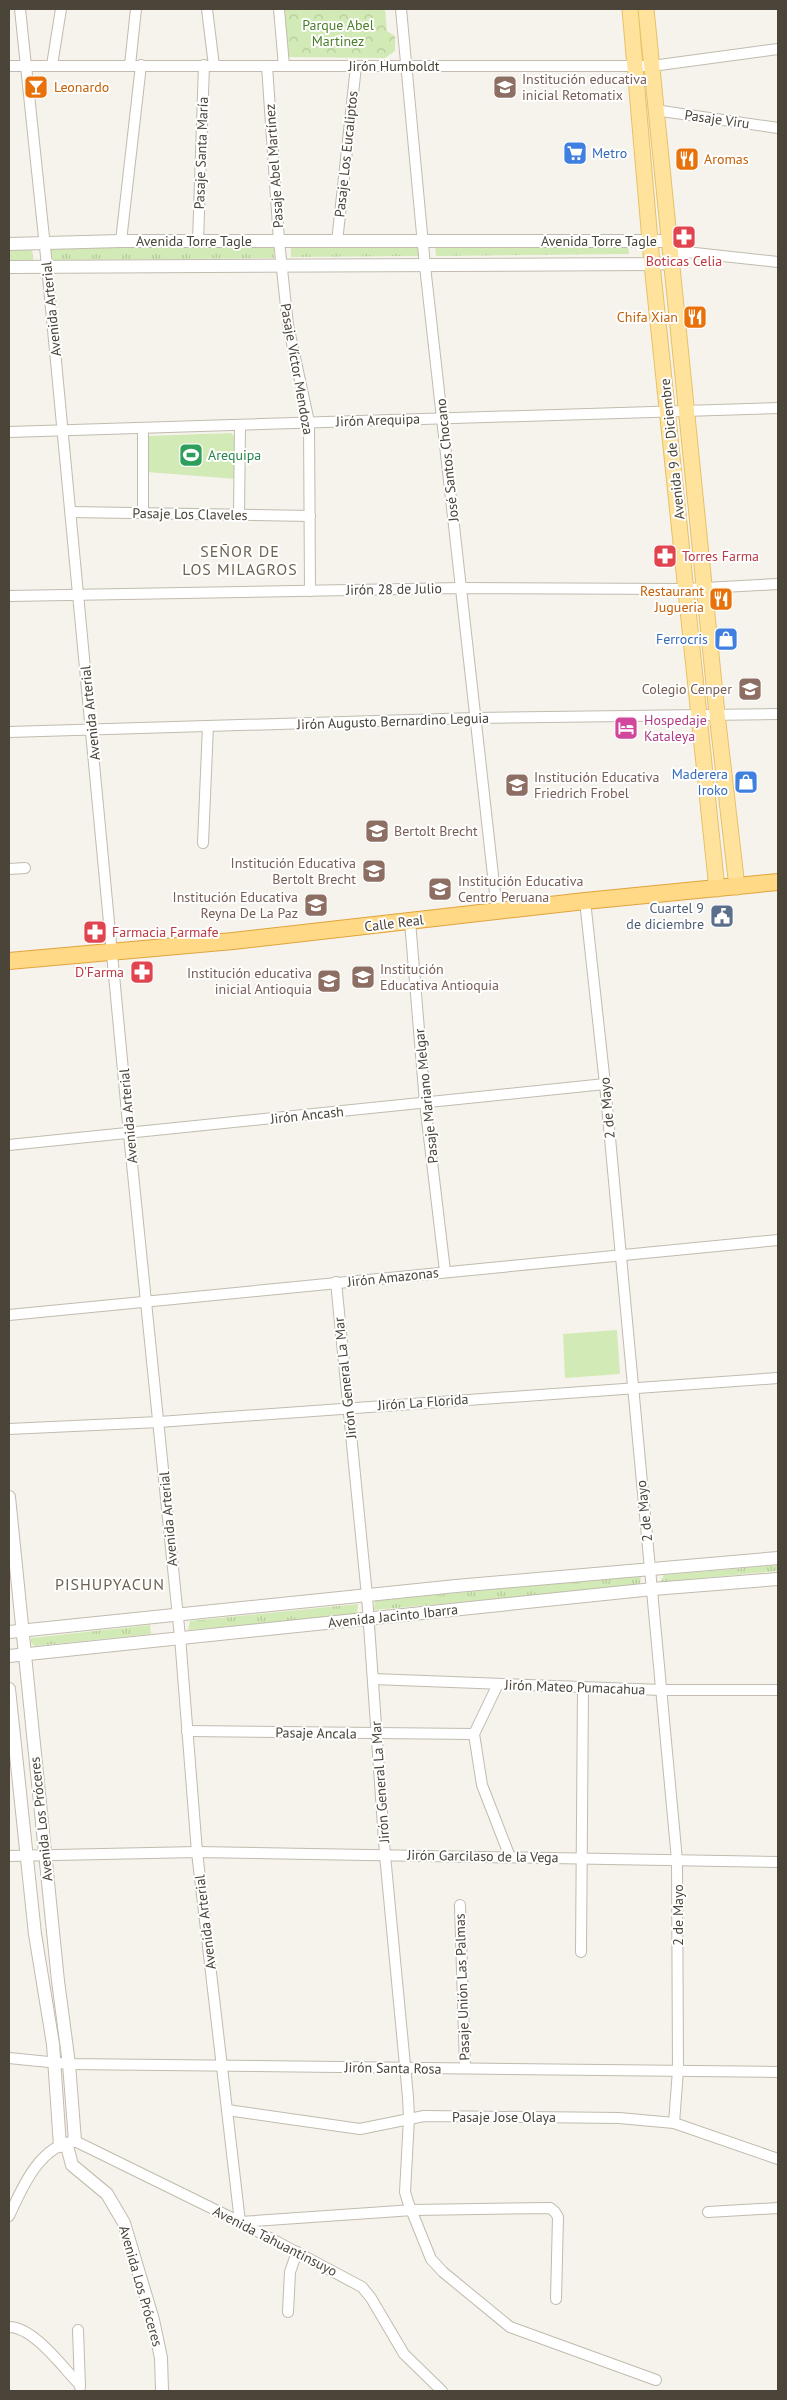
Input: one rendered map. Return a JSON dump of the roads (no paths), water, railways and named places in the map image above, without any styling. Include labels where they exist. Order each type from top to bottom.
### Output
[{"type":"highway","name":"Calle Real","points":[[9,961],[233,941],[585,901],[778,882]]},
{"type":"main road","name":"Avenida 9 de Diciembre","points":[[630,9],[652,264],[717,889]]},
{"type":"main road","name":"Avenida 9 de Diciembre","points":[[646,9],[670,263],[736,887]]},
{"type":"street","name":"Avenida Arterial","points":[[20,9],[47,266],[129,1134],[180,1637],[197,1852],[240,2222]]},
{"type":"street","points":[[52,65],[61,9]]},
{"type":"street","points":[[130,65],[136,9]]},
{"type":"street","name":"Pasaje Santa María","points":[[198,241],[209,66],[206,9]]},
{"type":"street","points":[[279,9],[284,66]]},
{"type":"street","name":"José Santos Chocano","points":[[400,9],[422,242],[497,911]]},
{"type":"street","name":"Jirón Humboldt","points":[[9,66],[652,66],[778,49]]},
{"type":"street","points":[[120,241],[141,66]]},
{"type":"street","name":"Pasaje Abel Martínez","points":[[267,66],[282,267]]},
{"type":"street","name":"Pasaje Los Eucaliptos","points":[[337,242],[356,66]]},
{"type":"street","name":"Pasaje Viru","points":[[655,110],[778,128]]},
{"type":"street","name":"Avenida Torre Tagle","points":[[9,244],[120,241],[668,241],[686,252],[670,263],[652,264],[282,267],[9,266]]},
{"type":"street","points":[[686,252],[778,262]]},
{"type":"street","name":"Pasaje Víctor Mendoza","points":[[282,267],[288,325],[309,422],[310,591]]},
{"type":"street","name":"Jirón Arequipa","points":[[9,432],[778,408]]},
{"type":"street","points":[[239,515],[240,425]]},
{"type":"street","points":[[143,428],[143,513]]},
{"type":"street","name":"Pasaje Los Claveles","points":[[70,512],[310,516]]},
{"type":"street","name":"Jirón 28 de Julio","points":[[9,596],[461,588],[687,589],[778,584]]},
{"type":"street","name":"Jirón Augusto Bernardino Leguia","points":[[9,732],[476,718],[778,714]]},
{"type":"street","points":[[203,843],[208,726]]},
{"type":"street","points":[[9,869],[25,868]]},
{"type":"street","name":"2 de Mayo","points":[[585,901],[605,1084],[632,1388],[678,1860],[678,2070],[674,2123]]},
{"type":"street","name":"Pasaje Mariano Melgar","points":[[410,921],[425,1102],[445,1272]]},
{"type":"street","name":"Jirón Ancash","points":[[9,1145],[605,1084]]},
{"type":"street","name":"Jirón Amazonas","points":[[9,1315],[778,1240]]},
{"type":"street","name":"Jirón General La Mar","points":[[336,1282],[367,1596],[385,1855],[410,2118],[405,2192],[431,2259],[443,2272],[510,2327],[656,2380]]},
{"type":"street","name":"Jirón La Florida","points":[[9,1429],[159,1422],[348,1407],[778,1380]]},
{"type":"street","name":"Avenida Los Próceres","points":[[9,1497],[15,1632],[25,1654],[45,1856],[69,2064],[67,2144]]},
{"type":"street","name":"Avenida Jacinto Ibarra","points":[[15,1632],[558,1577],[778,1558]]},
{"type":"street","points":[[558,1577],[559,1599]]},
{"type":"street","name":"Avenida Jacinto Ibarra","points":[[9,1656],[653,1589],[778,1579]]},
{"type":"street","name":"Jirón Mateo Pumacahua","points":[[373,1678],[662,1690],[778,1690]]},
{"type":"street","points":[[498,1684],[474,1734],[482,1785],[510,1857]]},
{"type":"street","points":[[581,1952],[584,1857],[583,1687]]},
{"type":"street","name":"Avenida Los Próceres","points":[[9,1689],[27,1856],[54,2063],[70,2161],[72,2165],[107,2194],[124,2223],[153,2320],[161,2358],[162,2391]]},
{"type":"street","name":"Pasaje Ancala","points":[[187,1731],[474,1734]]},
{"type":"street","name":"Jirón Garcilaso de la Vega","points":[[9,1856],[197,1852],[584,1857],[778,1862]]},
{"type":"street","name":"Pasaje Unión Las Palmas","points":[[460,1905],[464,2068]]},
{"type":"street","name":"Jirón Santa Rosa","points":[[9,2058],[69,2064],[778,2072]]},
{"type":"street","name":"Pasaje Jose Olaya","points":[[227,2110],[360,2129],[369,2129],[410,2118],[619,2118],[674,2123],[778,2159]]},
{"type":"street","points":[[9,2216],[28,2177],[42,2160],[67,2144]]},
{"type":"street","name":"Avenida Tahuantinsuyo","points":[[67,2144],[240,2222],[362,2287],[371,2298],[404,2354],[442,2391]]},
{"type":"street","points":[[240,2222],[413,2210],[550,2208],[558,2217],[556,2299]]},
{"type":"street","points":[[708,2212],[778,2208]]},
{"type":"street","points":[[288,2312],[290,2272],[297,2252]]},
{"type":"street","points":[[9,2328],[21,2329],[32,2335],[80,2388]]},
{"type":"street","points":[[78,2330],[80,2388]]},
{"type":"place","name":"Leonardo","points":[[36,87]]},
{"type":"place","name":"Institución educativa inicial Retomatix","points":[[505,87]]},
{"type":"place","name":"Metro","points":[[575,153]]},
{"type":"place","name":"Aromas","points":[[687,159]]},
{"type":"place","name":"Boticas Celia","points":[[684,237]]},
{"type":"place","name":"Chifa Xian","points":[[695,317]]},
{"type":"place","name":"Arequipa","points":[[191,455]]},
{"type":"place","name":"Torres Farma","points":[[665,556]]},
{"type":"place","name":"Restaurant Jugueria","points":[[721,599]]},
{"type":"place","name":"Ferrocris","points":[[726,639]]},
{"type":"place","name":"Colegio Cenper","points":[[750,689]]},
{"type":"place","name":"Hospedaje Kataleya","points":[[626,728]]},
{"type":"place","name":"Maderera Iroko","points":[[746,782]]},
{"type":"place","name":"Institución Educativa Friedrich Frobel","points":[[517,785]]},
{"type":"place","name":"Bertolt Brecht","points":[[377,831]]},
{"type":"place","name":"Institución Educativa Bertolt Brecht","points":[[374,871]]},
{"type":"place","name":"Institución Educativa Centro Peruana","points":[[440,889]]},
{"type":"place","name":"Institución Educativa Reyna De La Paz","points":[[316,905]]},
{"type":"place","name":"Cuartel 9 de diciembre","points":[[722,916]]},
{"type":"place","name":"Farmacia Farmafe","points":[[95,932]]},
{"type":"place","name":"D'Farma","points":[[142,972]]},
{"type":"place","name":"Institución Educativa Antioquia","points":[[363,977]]},
{"type":"place","name":"Institución educativa inicial Antioquia","points":[[329,981]]},
{"type":"district","name":"SEÑOR DE LOS MILAGROS","points":[[240,560]]},
{"type":"district","name":"PISHUPYACUN","points":[[110,1584]]},
{"type":"park label","name":"Parque Abel Martinez","points":[[338,33]]}]
